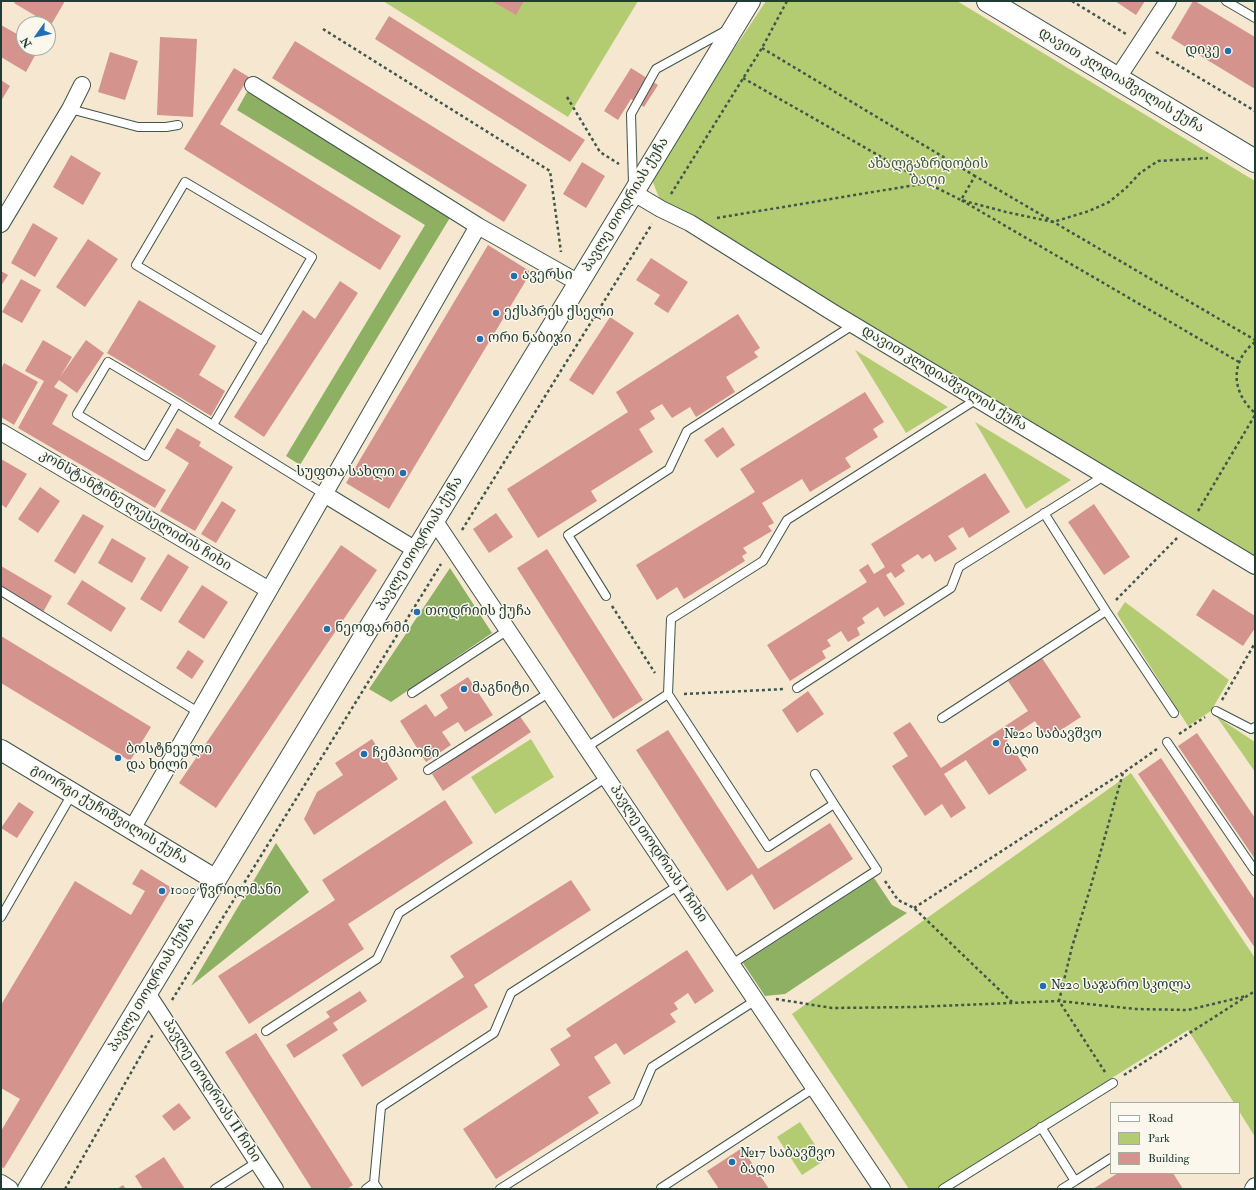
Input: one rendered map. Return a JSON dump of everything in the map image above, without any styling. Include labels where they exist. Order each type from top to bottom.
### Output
[{"type":"main road","name":"დავით კლდიაშვილის ქუჩა","points":[[988,1],[1255,161]]},
{"type":"street","name":"პავლე თოდრიას ქუჩა","points":[[28,1189],[434,520],[571,279],[634,192],[750,1]]},
{"type":"street","points":[[1118,79],[1168,1]]},
{"type":"street","points":[[1,224],[70,108],[82,85]]},
{"type":"street","points":[[252,85],[478,226],[571,279]]},
{"type":"street","name":"დავით კლდიაშვილის ქუჩა","points":[[634,192],[661,209],[690,223],[853,325],[1255,566]]},
{"type":"street","points":[[132,829],[478,226]]},
{"type":"street","name":"კონსტანტინე ლესელიძის ჩიხი","points":[[1,432],[269,590]]},
{"type":"street","points":[[324,494],[416,550]]},
{"type":"street","name":"პავლე თოდრიას I ჩიხი","points":[[434,520],[882,1189]]},
{"type":"street","name":"გიორგი ქუჩიშვილის ქუჩა","points":[[1,750],[216,880]]},
{"type":"street","name":"პავლე თოდრიას II ჩიხი","points":[[147,993],[275,1189]]},
{"type":"street","points":[[1,1183],[10,1189]]},
{"type":"lane","points":[[1226,1],[1255,18]]},
{"type":"lane","points":[[634,192],[631,114],[656,69],[735,26]]},
{"type":"lane","points":[[70,108],[138,127],[166,127],[178,125]]},
{"type":"lane","points":[[212,425],[263,341],[312,257],[185,182],[136,265],[263,341]]},
{"type":"lane","points":[[606,596],[568,535],[669,469],[687,432],[853,325]]},
{"type":"lane","points":[[178,403],[146,456],[77,414],[108,362],[178,403],[324,494]]},
{"type":"lane","points":[[834,804],[768,847],[668,694],[671,619],[763,561],[787,520],[977,400]]},
{"type":"lane","points":[[797,688],[951,588],[959,567],[1104,476]]},
{"type":"lane","points":[[1044,513],[1106,611],[1174,713]]},
{"type":"lane","points":[[1,591],[198,712]]},
{"type":"lane","points":[[942,718],[1106,611]]},
{"type":"lane","points":[[412,693],[508,630]]},
{"type":"lane","points":[[428,770],[550,692]]},
{"type":"lane","points":[[587,748],[668,694]]},
{"type":"lane","points":[[1216,710],[1251,729],[1255,727]]},
{"type":"lane","points":[[1167,742],[1255,871]]},
{"type":"lane","points":[[732,964],[877,870],[815,774]]},
{"type":"lane","points":[[266,1031],[377,959],[398,913],[607,777]]},
{"type":"lane","points":[[1,917],[73,793]]},
{"type":"lane","points":[[366,1189],[376,1186],[381,1107],[494,1033],[510,993],[679,885]]},
{"type":"lane","points":[[500,1189],[637,1102],[652,1067],[756,1000]]},
{"type":"lane","points":[[943,1189],[1113,1083]]},
{"type":"lane","points":[[661,1188],[814,1088]]},
{"type":"lane","points":[[1041,1127],[1075,1181]]},
{"type":"lane","points":[[1062,1189],[1110,1159]]},
{"type":"lane","points":[[215,1189],[257,1162]]},
{"type":"path","points":[[65,1189],[162,1016],[762,48],[787,1]]},
{"type":"path","points":[[1072,1],[1255,111]]},
{"type":"path","points":[[322,29],[550,171],[571,279]]},
{"type":"path","points":[[762,48],[975,176],[1255,341],[1245,352],[1239,362],[1237,371],[1237,384],[1241,397],[1255,414],[1188,526],[1106,611]]},
{"type":"path","points":[[743,78],[927,183],[961,200],[1239,362]]},
{"type":"path","points":[[567,97],[600,152],[620,164]]},
{"type":"path","points":[[961,200],[1006,212],[1053,222],[1089,211],[1109,202],[1126,188],[1140,173],[1158,161],[1214,157]]},
{"type":"path","points":[[961,200],[975,176]]},
{"type":"path","points":[[690,223],[927,183]]},
{"type":"path","points":[[606,596],[668,694],[797,688]]},
{"type":"path","points":[[914,908],[1216,710],[1255,643]]},
{"type":"path","points":[[1122,773],[1090,889],[1072,947],[1059,1001],[1113,1083],[1255,991]]},
{"type":"path","points":[[877,870],[898,900],[914,908],[1013,1003]]},
{"type":"path","points":[[756,1000],[779,999],[832,1008],[914,1007],[1059,1001],[1136,1009],[1188,1010],[1248,996]]},
{"type":"green space","points":[[383,1],[638,1],[568,117]]},
{"type":"green space","name":"ახალგაზრდობის ბაღი","points":[[766,1],[957,1],[1255,181],[1255,559],[660,200],[650,175]]},
{"type":"green space","points":[[247,92],[451,216],[300,465],[286,456],[425,225],[237,110]]},
{"type":"green space","points":[[855,350],[948,407],[906,433]]},
{"type":"green space","points":[[975,422],[1071,480],[1026,509]]},
{"type":"green space","points":[[450,568],[492,633],[391,702],[369,689]]},
{"type":"green space","points":[[1125,602],[1229,680],[1211,711],[1188,726],[1117,614]]},
{"type":"green space","points":[[1217,717],[1255,742],[1255,772]]},
{"type":"green space","points":[[531,739],[554,777],[495,814],[471,777]]},
{"type":"green space","name":"№20 საჯარო სკოლა","points":[[1131,773],[1255,958],[1255,1137],[1240,1113],[1240,1102],[1233,1102],[1188,1030],[936,1189],[909,1189],[792,1014]]},
{"type":"green space","points":[[276,843],[309,892],[191,986]]},
{"type":"green space","points":[[874,878],[892,905],[907,913],[785,994],[765,996],[743,963]]},
{"type":"green space","points":[[800,1122],[825,1160],[802,1175],[777,1137]]},
{"type":"building","points":[[16,1],[65,1],[56,16],[36,16],[14,3]]},
{"type":"building","points":[[492,1],[524,1],[516,15]]},
{"type":"building","points":[[1115,1],[1145,1],[1136,15]]},
{"type":"building","points":[[1193,1],[1255,37],[1255,89],[1171,38]]},
{"type":"building","points":[[389,16],[585,140],[570,162],[375,39]]},
{"type":"building","points":[[1,25],[16,33],[16,56],[35,56],[26,72],[1,57]]},
{"type":"building","points":[[160,37],[197,39],[193,117],[157,115]]},
{"type":"building","points":[[295,41],[527,185],[504,222],[272,78]]},
{"type":"building","points":[[110,52],[138,61],[125,100],[98,92]]},
{"type":"building","points":[[234,68],[249,77],[220,124],[401,236],[380,270],[184,149]]},
{"type":"building","points":[[631,68],[658,85],[644,107],[631,99],[618,120],[604,111]]},
{"type":"building","points":[[1,80],[10,86],[1,101]]},
{"type":"building","points":[[71,155],[101,173],[83,205],[53,187]]},
{"type":"building","points":[[582,162],[605,176],[586,208],[563,194]]},
{"type":"building","points":[[33,223],[58,238],[35,277],[11,263]]},
{"type":"building","points":[[88,239],[118,259],[85,307],[56,287]]},
{"type":"building","points":[[488,245],[531,272],[389,509],[346,483]]},
{"type":"building","points":[[651,258],[688,282],[668,313],[654,304],[660,295],[636,280]]},
{"type":"building","points":[[1,271],[8,275],[1,286]]},
{"type":"building","points":[[21,279],[41,290],[22,323],[2,312]]},
{"type":"building","points":[[340,281],[358,293],[264,437],[234,417],[303,310],[315,319]]},
{"type":"building","points":[[139,300],[216,346],[199,375],[225,391],[211,416],[107,353]]},
{"type":"building","points":[[738,314],[760,348],[754,352],[758,357],[726,377],[735,392],[696,417],[690,407],[672,418],[662,404],[650,411],[655,419],[639,429],[653,452],[591,491],[597,501],[538,538],[507,489],[628,412],[616,392]]},
{"type":"building","points":[[610,317],[634,333],[593,395],[569,380]]},
{"type":"building","points":[[43,340],[72,357],[60,377],[86,340],[104,353],[77,393],[59,380],[54,387],[68,395],[52,424],[166,490],[155,508],[18,428],[44,381],[25,371]]},
{"type":"building","points":[[4,363],[38,382],[14,425],[1,417],[1,369]]},
{"type":"building","points":[[865,392],[884,422],[873,429],[878,437],[845,458],[851,467],[810,492],[802,479],[762,503],[774,523],[768,526],[772,531],[743,548],[747,553],[742,556],[745,561],[684,599],[677,587],[657,600],[636,565],[755,492],[740,469]]},
{"type":"building","points":[[723,427],[735,445],[717,458],[704,440]]},
{"type":"building","points":[[177,428],[201,442],[199,446],[233,467],[195,531],[160,511],[189,463],[165,448]]},
{"type":"building","points":[[1,459],[27,474],[6,508],[1,504]]},
{"type":"building","points":[[985,473],[1010,512],[969,538],[963,527],[948,536],[957,549],[935,562],[930,554],[922,559],[918,554],[901,565],[905,571],[895,578],[891,572],[886,575],[905,604],[884,617],[878,607],[862,618],[865,623],[857,628],[860,635],[848,642],[841,631],[827,640],[831,646],[822,651],[826,658],[790,681],[767,645],[867,582],[859,570],[868,564],[874,574],[885,567],[871,544]]},
{"type":"building","points":[[40,487],[60,501],[38,533],[18,519]]},
{"type":"building","points":[[222,501],[236,510],[216,543],[201,534]]},
{"type":"building","points":[[1094,504],[1130,557],[1104,575],[1068,522]]},
{"type":"building","points":[[496,513],[513,537],[489,553],[473,529]]},
{"type":"building","points":[[83,514],[104,526],[75,574],[54,561]]},
{"type":"building","points":[[112,538],[146,558],[132,583],[98,563]]},
{"type":"building","points":[[341,545],[377,570],[216,808],[179,783]]},
{"type":"building","points":[[547,549],[643,700],[613,719],[517,568]]},
{"type":"building","points":[[168,554],[189,567],[161,612],[140,599]]},
{"type":"building","points":[[1,566],[52,596],[43,612],[1,587]]},
{"type":"building","points":[[82,580],[126,608],[111,632],[67,604]]},
{"type":"building","points":[[202,585],[228,602],[204,639],[178,622]]},
{"type":"building","points":[[1213,589],[1255,616],[1255,628],[1243,646],[1196,615]]},
{"type":"building","points":[[1,636],[151,727],[130,761],[1,683]]},
{"type":"building","points":[[188,650],[204,661],[192,679],[176,668]]},
{"type":"building","points":[[1042,658],[1081,717],[1047,739],[1035,721],[1007,740],[1027,770],[989,795],[966,760],[944,774],[966,808],[951,818],[942,804],[925,816],[892,766],[908,756],[893,733],[910,722],[941,768],[1028,711],[1008,681]]},
{"type":"building","points":[[468,677],[493,715],[465,732],[458,722],[442,732],[451,745],[426,762],[400,721],[426,704],[435,717],[448,708],[440,695]]},
{"type":"building","points":[[808,691],[824,714],[797,733],[782,710]]},
{"type":"building","points":[[519,715],[531,732],[443,791],[432,774]]},
{"type":"building","points":[[668,730],[758,869],[830,823],[853,859],[774,910],[752,874],[727,891],[636,750]]},
{"type":"building","points":[[1197,733],[1255,818],[1255,859],[1178,746]]},
{"type":"building","points":[[372,739],[398,779],[314,835],[304,819],[317,792],[343,775],[335,763]]},
{"type":"building","points":[[1161,758],[1255,900],[1255,948],[1138,774]]},
{"type":"building","points":[[445,800],[473,843],[348,924],[364,949],[249,1024],[218,976],[335,900],[322,880]]},
{"type":"building","points":[[19,802],[34,812],[17,838],[1,828]]},
{"type":"building","points":[[141,869],[172,888],[4,1168],[1,1167],[1,1131],[20,1099],[1,1088],[1,1005],[75,881],[131,915],[145,891],[132,884]]},
{"type":"building","points":[[571,880],[591,910],[474,985],[488,1007],[362,1087],[342,1055],[464,977],[450,956]]},
{"type":"building","points":[[687,950],[714,991],[695,1004],[688,993],[674,1003],[678,1009],[670,1014],[676,1022],[624,1055],[616,1043],[594,1057],[611,1083],[588,1097],[599,1113],[496,1179],[463,1129],[560,1065],[550,1049],[571,1036],[566,1029]]},
{"type":"building","points":[[360,991],[367,1001],[333,1023],[338,1030],[294,1058],[286,1045],[330,1017],[326,1012]]},
{"type":"building","points":[[256,1033],[353,1185],[347,1189],[312,1189],[225,1052]]},
{"type":"building","points":[[179,1103],[191,1118],[174,1131],[162,1116]]},
{"type":"building","points":[[742,1148],[769,1189],[719,1189],[707,1171]]},
{"type":"building","points":[[164,1157],[185,1189],[143,1189],[135,1176]]},
{"type":"building","points":[[1116,1174],[1174,1174],[1183,1189],[1093,1189]]},
{"type":"building","points":[[123,1185],[126,1189],[117,1189]]},
{"type":"place","name":"დიკე","points":[[1228,51]]},
{"type":"place","name":"ავერსი","points":[[514,276]]},
{"type":"place","name":"ექსპრეს ქსელი","points":[[496,313]]},
{"type":"place","name":"ორი ნაბიჯი","points":[[480,339]]},
{"type":"place","name":"სუფთა სახლი","points":[[403,473]]},
{"type":"place","name":"თოდრიის ქუჩა","points":[[417,612]]},
{"type":"place","name":"ნეოფარმი","points":[[327,629]]},
{"type":"place","name":"მაგნიტი","points":[[464,689]]},
{"type":"place","name":"№20 საბავშვო ბაღი","points":[[996,743]]},
{"type":"place","name":"ჩემპიონი","points":[[364,754]]},
{"type":"place","name":"ბოსტნეული და ხილი","points":[[118,758]]},
{"type":"place","name":"1000 წვრილმანი","points":[[162,891]]},
{"type":"place","name":"№20 საჯარო სკოლა","points":[[1043,986]]},
{"type":"place","name":"№17 საბავშვო ბაღი","points":[[732,1162]]}]
